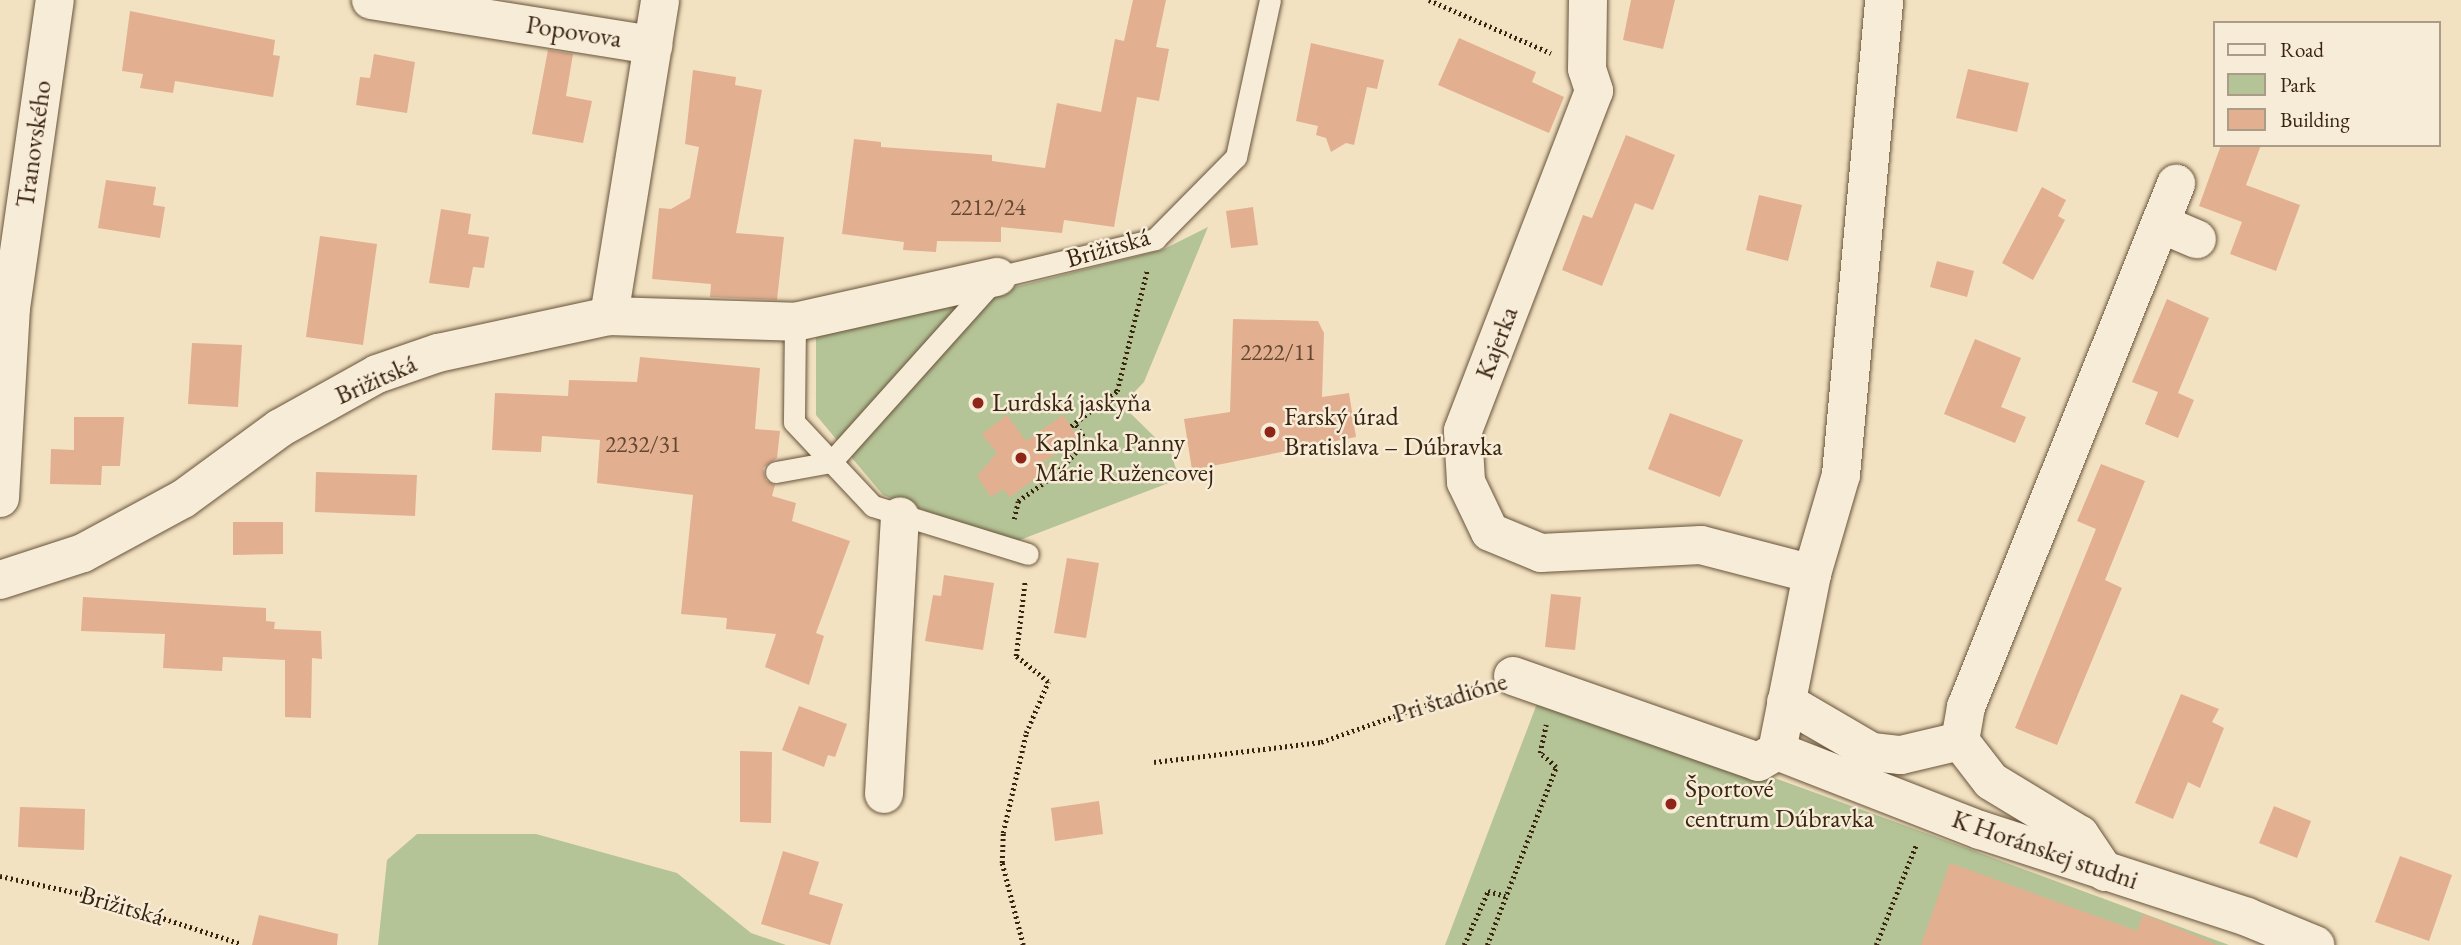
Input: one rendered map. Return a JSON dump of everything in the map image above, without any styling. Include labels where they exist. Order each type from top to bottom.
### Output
[{"type":"street","name":"Tranovského","points":[[0,498],[11,308],[55,0]]},
{"type":"street","name":"Popovova","points":[[371,0],[653,45]]},
{"type":"street","name":"Popovova","points":[[609,316],[660,0]]},
{"type":"street","name":"Kajerka","points":[[1588,0],[1587,69],[1594,92],[1463,431],[1466,482],[1490,532],[1541,553],[1701,545],[1812,575]]},
{"type":"street","points":[[1777,751],[1812,575],[1841,475],[1884,0]]},
{"type":"street","points":[[2105,872],[2080,835],[1991,781],[1961,741],[1966,707],[2176,184]]},
{"type":"street","points":[[2161,224],[2196,239]]},
{"type":"street","name":"Brižitská","points":[[0,580],[83,553],[183,499],[280,428],[377,374],[438,353],[609,316],[795,322],[997,277]]},
{"type":"street","points":[[884,794],[900,516]]},
{"type":"street","name":"Pri štadióne","points":[[1513,676],[1758,762],[1777,751]]},
{"type":"street","points":[[1786,702],[1872,752],[1901,755],[1961,741]]},
{"type":"street","name":"K Horánskej studni","points":[[1777,751],[1980,830],[2315,945]]},
{"type":"lane","name":"Brižitská","points":[[997,277],[1155,239],[1236,157],[1270,0]]},
{"type":"lane","points":[[776,472],[831,462],[997,277]]},
{"type":"lane","points":[[795,322],[794,422],[873,506],[1028,554]]},
{"type":"path","points":[[1429,0],[1587,69]]},
{"type":"path","points":[[1023,945],[1002,863],[1003,833],[1026,733],[1038,694],[1048,682],[1016,656],[1028,554],[1012,531],[1018,501],[1056,474],[1086,441],[1072,425],[1117,391],[1155,239]]},
{"type":"path","name":"Pri štadióne","points":[[1154,762],[1321,742],[1513,676]]},
{"type":"path","points":[[1487,945],[1556,767]]},
{"type":"path","points":[[1876,945],[1914,851]]},
{"type":"path","name":"Brižitská","points":[[0,876],[101,898],[242,944]]},
{"type":"path","points":[[1464,945],[1489,891],[1506,896]]},
{"type":"green space","points":[[1208,227],[1144,382],[1122,405],[1171,453],[1179,479],[1012,543],[883,495],[816,415],[816,337],[1162,250]]},
{"type":"green space","name":"Športové centrum Dúbravka","points":[[1541,693],[1912,828],[2229,945],[1445,945]]},
{"type":"green space","points":[[417,834],[536,834],[677,873],[751,933],[786,945],[378,945],[387,860]]},
{"type":"building","points":[[1133,0],[1166,0],[1156,47],[1169,49],[1159,101],[1137,97],[1114,227],[1064,220],[1062,233],[1001,227],[1001,242],[937,241],[936,252],[903,250],[904,242],[842,234],[854,139],[881,142],[881,147],[992,155],[992,161],[1045,168],[1057,103],[1101,112],[1115,39],[1124,41]]},
{"type":"building","points":[[1631,0],[1675,0],[1663,49],[1623,40]]},
{"type":"building","points":[[130,11],[275,40],[273,55],[280,56],[273,97],[175,81],[173,93],[140,88],[143,74],[122,71]]},
{"type":"building","points":[[1459,38],[1536,72],[1532,82],[1564,97],[1549,133],[1438,85]]},
{"type":"building","points":[[1311,43],[1384,60],[1377,89],[1367,87],[1354,145],[1346,143],[1331,152],[1326,138],[1316,135],[1318,126],[1296,121]]},
{"type":"building","points":[[548,50],[573,54],[566,96],[592,101],[583,143],[532,134]]},
{"type":"building","points":[[374,54],[415,62],[407,113],[356,105],[360,77],[370,78]]},
{"type":"building","points":[[1968,69],[2029,83],[2017,132],[1956,118]]},
{"type":"building","points":[[693,70],[736,77],[735,85],[762,90],[736,233],[784,237],[777,300],[710,297],[711,284],[652,279],[659,208],[671,209],[690,198],[699,147],[685,144]]},
{"type":"building","points":[[1626,135],[1675,155],[1653,210],[1635,203],[1602,286],[1562,270],[1583,215],[1592,218]]},
{"type":"building","points":[[2220,147],[2260,147],[2246,185],[2300,205],[2276,271],[2230,254],[2242,222],[2199,206]]},
{"type":"building","points":[[106,180],[156,187],[153,205],[165,207],[160,238],[98,228]]},
{"type":"building","points":[[2042,187],[2066,200],[2058,216],[2065,220],[2033,280],[2002,263]]},
{"type":"building","points":[[1759,195],[1802,205],[1788,261],[1746,250]]},
{"type":"building","points":[[1253,207],[1258,245],[1231,248],[1226,211]]},
{"type":"building","points":[[441,209],[471,214],[468,234],[489,237],[484,268],[473,267],[469,288],[429,283]]},
{"type":"building","points":[[320,236],[377,244],[363,345],[306,337]]},
{"type":"building","points":[[1937,261],[1974,271],[1967,297],[1930,287]]},
{"type":"building","points":[[2167,299],[2209,318],[2178,393],[2194,400],[2178,438],[2145,424],[2158,392],[2132,382]]},
{"type":"building","points":[[1233,319],[1318,321],[1324,333],[1322,397],[1349,393],[1356,437],[1192,470],[1184,419],[1230,412]]},
{"type":"building","points":[[1975,339],[2021,358],[2001,407],[2026,417],[2015,443],[1944,414]]},
{"type":"building","points":[[192,343],[242,345],[238,407],[188,404]]},
{"type":"building","points":[[640,357],[760,368],[755,429],[780,431],[777,458],[763,468],[766,480],[775,485],[772,496],[796,503],[792,521],[850,541],[816,633],[824,636],[809,685],[765,667],[776,634],[726,629],[727,618],[681,614],[693,495],[597,483],[600,440],[542,436],[541,452],[492,450],[495,393],[568,396],[569,380],[637,382]]},
{"type":"building","points":[[1670,413],[1743,440],[1720,497],[1648,469]]},
{"type":"building","name":"Kaplnka Panny Márie Ružencovej","points":[[1007,415],[1026,441],[1063,415],[1079,438],[1043,462],[1048,469],[1010,497],[1003,489],[991,497],[977,476],[997,453],[982,434]]},
{"type":"building","points":[[74,417],[124,417],[120,466],[102,466],[101,485],[50,484],[51,449],[74,450]]},
{"type":"building","points":[[2101,464],[2145,481],[2105,580],[2122,588],[2057,745],[2015,728],[2096,529],[2077,521]]},
{"type":"building","points":[[316,472],[417,475],[415,516],[315,512]]},
{"type":"building","points":[[233,522],[283,522],[283,554],[233,555]]},
{"type":"building","points":[[1067,558],[1099,563],[1086,638],[1054,633]]},
{"type":"building","points":[[944,575],[994,583],[983,650],[925,641],[933,595],[941,596]]},
{"type":"building","points":[[1551,594],[1581,597],[1575,650],[1545,647]]},
{"type":"building","points":[[83,597],[266,608],[266,621],[275,622],[274,629],[321,631],[322,659],[312,658],[311,718],[285,717],[285,660],[223,657],[222,671],[163,668],[165,634],[81,631]]},
{"type":"building","points":[[2181,694],[2219,709],[2212,722],[2224,728],[2200,788],[2188,782],[2173,819],[2135,803]]},
{"type":"building","points":[[799,706],[847,724],[835,757],[828,755],[824,767],[782,750]]},
{"type":"building","points":[[740,751],[772,752],[771,823],[740,822]]},
{"type":"building","points":[[1099,801],[1103,834],[1055,841],[1051,808]]},
{"type":"building","points":[[2274,806],[2311,821],[2297,858],[2259,843]]},
{"type":"building","points":[[20,807],[85,809],[84,850],[18,847]]},
{"type":"building","points":[[783,851],[819,862],[809,894],[843,904],[830,945],[761,924]]},
{"type":"building","points":[[2400,856],[2452,875],[2429,941],[2375,922]]},
{"type":"building","points":[[1950,863],[2137,931],[2143,914],[2218,945],[1921,945]]},
{"type":"building","points":[[259,915],[338,934],[337,945],[252,945]]},
{"type":"place","name":"Lurdská jaskyňa","points":[[978,403]]},
{"type":"place","name":"Farský úrad Bratislava – Dúbravka","points":[[1270,432]]},
{"type":"place","name":"Kaplnka Panny Márie Ružencovej","points":[[1021,458]]},
{"type":"place","name":"Športové centrum Dúbravka","points":[[1671,804]]}]
